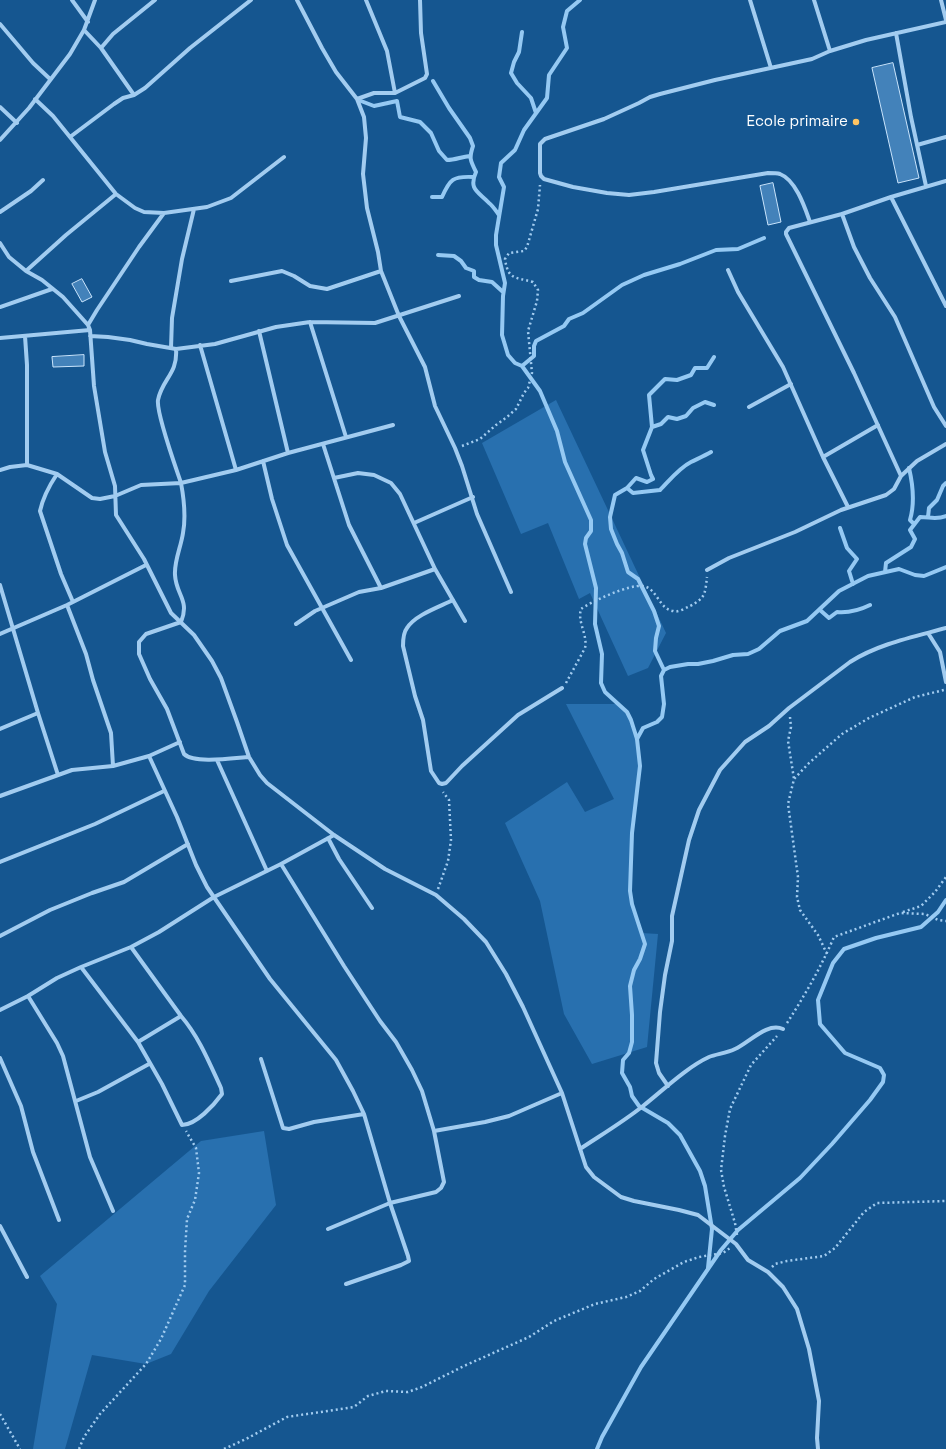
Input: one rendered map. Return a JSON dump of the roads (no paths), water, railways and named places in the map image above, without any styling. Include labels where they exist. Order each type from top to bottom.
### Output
[{"type":"street","points":[[72,0],[88,22]]},
{"type":"street","points":[[0,140],[17,123],[70,54],[88,22],[95,0]]},
{"type":"street","points":[[101,48],[113,34],[154,0]]},
{"type":"street","points":[[70,137],[123,98],[134,95],[145,88],[190,48],[251,0]]},
{"type":"street","points":[[297,0],[336,72],[357,99],[364,117],[366,138],[363,174],[367,208],[382,271],[399,316],[425,367],[435,406],[455,448],[473,497],[477,514],[511,592]]},
{"type":"street","points":[[366,0],[387,51],[395,93]]},
{"type":"street","points":[[357,99],[374,93],[395,93],[425,78],[427,74],[421,33],[420,0]]},
{"type":"street","points":[[750,0],[771,68]]},
{"type":"street","points":[[814,0],[830,51]]},
{"type":"street","points":[[810,222],[802,202],[789,179],[780,174],[768,173],[629,195],[607,193],[573,187],[544,179],[540,173],[540,144],[545,139],[604,120],[639,104],[650,97],[715,80],[812,59],[830,51],[866,40],[946,21],[941,0]]},
{"type":"street","points":[[0,24],[50,79]]},
{"type":"street","points":[[84,30],[101,48],[134,95]]},
{"type":"street","points":[[896,33],[926,186]]},
{"type":"street","points":[[35,99],[53,116],[116,194],[135,208],[144,212],[164,213],[207,208],[231,198],[284,157]]},
{"type":"street","points":[[0,106],[17,123]]},
{"type":"street","points":[[917,145],[946,137]]},
{"type":"street","points":[[0,212],[31,191],[43,180]]},
{"type":"street","points":[[901,476],[854,373],[786,232],[789,228],[842,214],[890,197],[946,181]]},
{"type":"street","points":[[26,271],[66,235],[116,194]]},
{"type":"street","points":[[890,197],[946,306]]},
{"type":"street","points":[[171,348],[172,318],[182,259],[194,210]]},
{"type":"street","points":[[88,325],[138,247],[164,213]]},
{"type":"street","points":[[842,214],[854,247],[870,278],[894,317],[934,407],[946,426]]},
{"type":"street","points":[[0,243],[9,257],[63,297],[88,325],[90,330],[94,386],[105,452],[116,486],[116,515],[134,542],[171,613],[194,635],[212,661],[237,722],[249,757],[260,775],[267,783],[334,835],[386,870],[436,895],[464,919],[486,942],[506,974],[523,1007],[562,1093],[586,1167],[594,1176],[621,1197],[698,1215],[736,1244],[748,1260],[768,1272],[783,1287],[797,1309],[809,1349],[819,1401],[817,1438],[818,1449]]},
{"type":"street","points":[[728,270],[738,292],[783,367],[823,457],[848,507]]},
{"type":"street","points":[[231,281],[282,271],[294,276],[310,286],[327,289],[382,271]]},
{"type":"street","points":[[0,307],[52,289]]},
{"type":"street","points":[[90,336],[130,340],[176,349],[200,346],[241,337],[259,331],[310,322],[375,323],[459,296]]},
{"type":"street","points":[[310,322],[346,437]]},
{"type":"street","points":[[0,338],[90,330]]},
{"type":"street","points":[[259,331],[288,453]]},
{"type":"street","points":[[25,336],[28,365],[27,465]]},
{"type":"street","points":[[200,346],[236,470]]},
{"type":"street","points":[[176,349],[177,359],[174,370],[162,389],[158,402],[160,415],[181,483],[184,498],[183,532],[175,573],[176,582],[184,602],[184,616],[181,622],[146,634],[139,642],[139,654],[150,679],[167,709],[184,754],[188,758],[217,760],[249,757]]},
{"type":"street","points":[[749,407],[791,384]]},
{"type":"street","points":[[0,470],[27,465],[57,474],[92,498],[100,499],[115,496],[141,485],[181,483],[236,470],[288,453],[393,425]]},
{"type":"street","points":[[823,457],[878,425]]},
{"type":"street","points":[[323,444],[349,526],[381,588]]},
{"type":"street","points":[[707,570],[729,558],[795,532],[848,507],[886,495],[894,489],[901,476],[917,461],[946,444]]},
{"type":"street","points":[[263,461],[272,499],[287,545],[351,660]]},
{"type":"street","points":[[334,478],[358,473],[374,475],[391,483],[400,494],[435,569],[465,621]]},
{"type":"street","points":[[57,474],[47,491],[40,511],[61,574],[73,602]]},
{"type":"street","points":[[414,523],[473,497]]},
{"type":"street","points":[[0,634],[67,605],[146,565]]},
{"type":"street","points":[[296,624],[310,614],[359,592],[381,588],[435,569]]},
{"type":"street","points":[[0,585],[58,775]]},
{"type":"street","points":[[453,600],[414,620],[406,629],[403,646],[415,696],[423,720],[431,771],[439,783],[446,783],[462,766],[518,715],[562,688]]},
{"type":"street","points":[[67,605],[86,654],[111,733],[113,766]]},
{"type":"street","points":[[668,1086],[658,1073],[656,1063],[660,1012],[665,975],[672,942],[672,916],[689,840],[699,810],[720,770],[745,742],[769,726],[815,688],[860,656],[879,647],[946,628]]},
{"type":"street","points":[[928,633],[940,652],[946,682]]},
{"type":"street","points":[[0,730],[38,713]]},
{"type":"street","points":[[0,796],[72,770],[113,766],[149,756],[180,742]]},
{"type":"street","points":[[149,756],[207,887],[270,979],[336,1060],[364,1114],[409,1261],[346,1284]]},
{"type":"street","points":[[217,760],[267,871]]},
{"type":"street","points":[[0,862],[94,824],[164,791]]},
{"type":"street","points":[[0,1010],[28,996],[57,978],[80,967],[131,947],[159,932],[214,897],[281,864],[334,835]]},
{"type":"street","points":[[328,838],[339,859],[372,908]]},
{"type":"street","points":[[0,936],[50,910],[124,882],[188,844]]},
{"type":"street","points":[[281,864],[344,966],[380,1021],[396,1042],[412,1070],[422,1091],[434,1130],[444,1182],[441,1188],[436,1192],[390,1203],[328,1229]]},
{"type":"street","points":[[80,967],[138,1042],[149,1064],[162,1084],[182,1125],[186,1125],[202,1115],[215,1104],[222,1094],[221,1088],[202,1046],[131,947]]},
{"type":"street","points":[[28,996],[57,1043],[63,1056],[90,1157],[113,1211]]},
{"type":"street","points":[[138,1042],[181,1016]]},
{"type":"street","points":[[580,1149],[631,1115],[691,1068],[709,1058],[736,1049],[759,1034],[774,1027],[778,1026],[783,1029]]},
{"type":"street","points":[[0,1058],[21,1106],[33,1152],[59,1220]]},
{"type":"street","points":[[261,1059],[283,1128],[289,1129],[314,1122],[364,1114]]},
{"type":"street","points":[[76,1101],[98,1092],[149,1064]]},
{"type":"street","points":[[434,1130],[485,1122],[509,1116],[562,1093]]},
{"type":"street","points":[[0,1226],[27,1277]]},
{"type":"waterway","points":[[580,0],[567,11],[563,27],[567,48],[549,75],[547,98],[524,130],[515,150],[501,163],[499,177],[504,187],[496,235],[496,245],[505,283],[503,296],[502,335],[508,355],[515,363],[522,366],[540,391],[557,431],[565,462],[591,520],[591,531],[586,538],[585,544],[596,588],[595,624],[602,654],[601,683],[605,692],[627,712],[631,720],[637,739],[640,766],[632,833],[630,891],[632,904],[645,944],[640,959],[634,970],[630,986],[632,1042],[629,1053],[623,1060],[622,1073],[630,1087],[632,1096],[639,1106],[668,1123],[680,1135],[700,1171],[705,1186],[712,1229],[708,1268]]},
{"type":"waterway","points":[[522,32],[519,52],[511,73],[517,83],[531,98],[536,113]]},
{"type":"waterway","points":[[433,81],[449,108],[470,138],[473,146],[471,153],[472,165],[476,172],[473,183],[474,187],[499,215]]},
{"type":"waterway","points":[[361,101],[374,106],[397,101],[400,117],[420,122],[431,133],[439,151],[447,160],[470,156]]},
{"type":"waterway","points":[[432,197],[442,197],[450,182],[457,178],[473,177]]},
{"type":"waterway","points":[[522,366],[534,356],[534,346],[536,341],[564,326],[569,319],[583,313],[622,285],[644,275],[680,264],[716,250],[738,249],[764,238]]},
{"type":"waterway","points":[[438,255],[454,256],[461,261],[466,268],[474,271],[474,277],[479,280],[492,282],[503,292]]},
{"type":"waterway","points":[[664,670],[655,651],[659,626],[654,611],[638,579],[628,572],[622,553],[611,529],[610,517],[615,495],[627,488],[636,478],[647,482],[653,479],[643,450],[652,427],[649,395],[665,379],[677,380],[691,375],[695,368],[707,368],[714,357]]},
{"type":"waterway","points":[[652,427],[661,424],[668,417],[677,419],[686,416],[693,408],[705,402],[714,405]]},
{"type":"waterway","points":[[627,488],[633,493],[660,490],[682,468],[711,452]]},
{"type":"waterway","points":[[909,468],[913,494],[913,507],[910,520],[914,524]]},
{"type":"waterway","points":[[928,517],[929,508],[937,500],[943,486],[946,483]]},
{"type":"waterway","points":[[885,572],[886,563],[911,547],[915,539],[910,530],[920,517],[936,518],[946,516]]},
{"type":"waterway","points":[[840,528],[847,548],[857,559],[849,571],[853,584]]},
{"type":"waterway","points":[[637,739],[643,728],[657,722],[662,717],[664,704],[661,676],[664,670],[670,667],[698,664],[733,655],[748,654],[759,649],[780,631],[807,621],[839,591],[868,576],[899,569],[915,575],[924,576],[946,567]]},
{"type":"waterway","points":[[820,610],[829,618],[837,612],[854,611],[870,605]]},
{"type":"waterway","points":[[597,1449],[602,1437],[641,1367],[721,1250],[738,1230],[800,1178],[832,1144],[870,1100],[883,1082],[884,1075],[880,1068],[845,1053],[820,1024],[818,1000],[833,963],[844,949],[876,938],[921,927],[938,912],[946,900]]},
{"type":"place","name":"Ecole primaire","points":[[856,122]]}]
